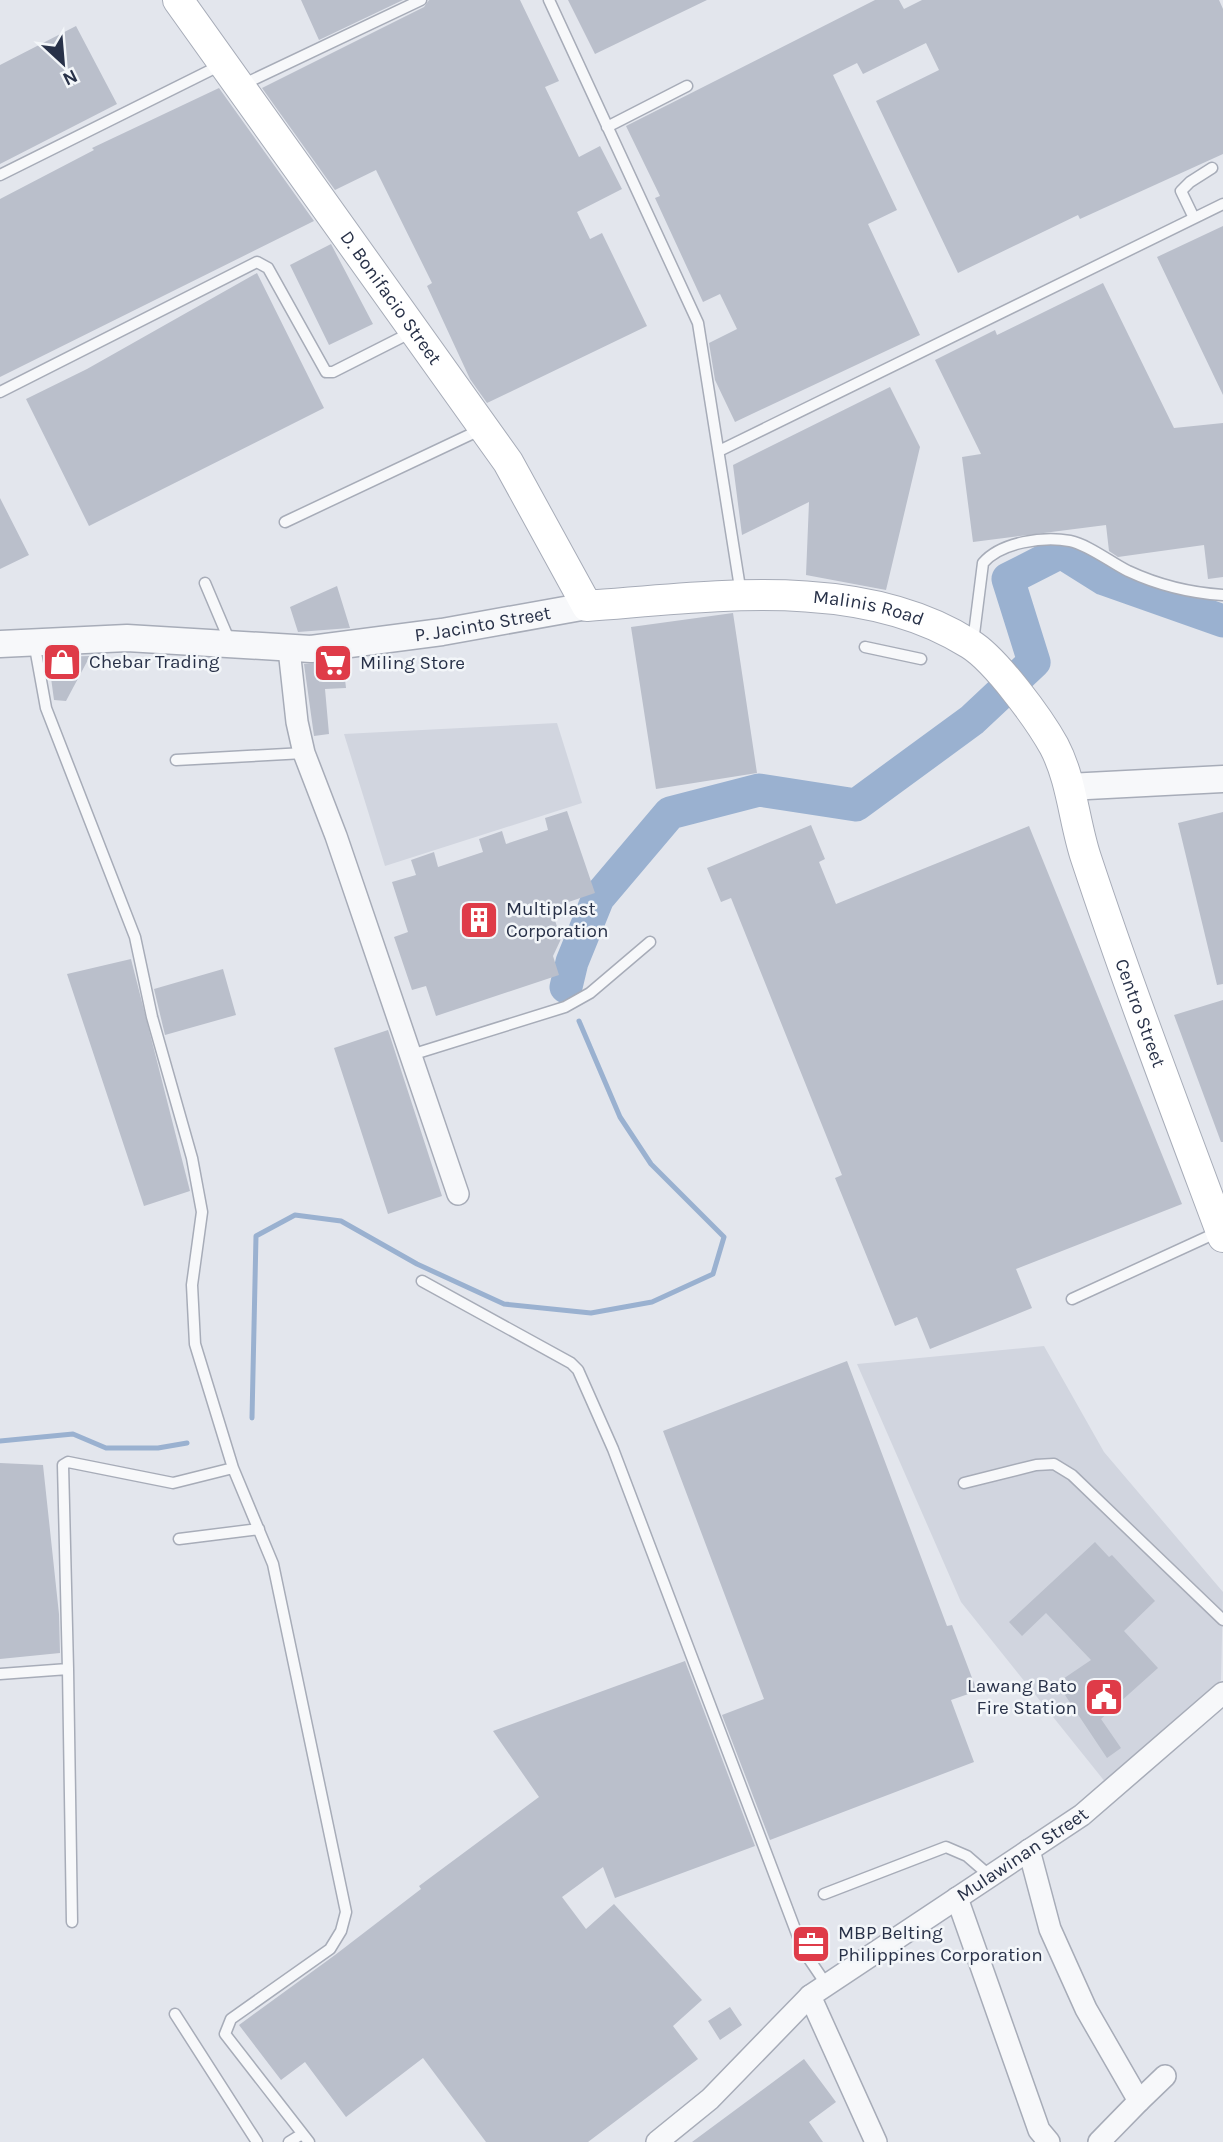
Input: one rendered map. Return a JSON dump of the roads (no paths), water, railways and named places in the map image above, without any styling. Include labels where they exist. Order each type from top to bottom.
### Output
[{"type":"main road","name":"D. Bonifacio Street","points":[[178,0],[484,428],[526,493],[587,607]]},
{"type":"main road","name":"Malinis Road","points":[[587,607],[781,593],[872,606],[941,627],[973,645],[1014,690],[1054,747],[1068,787]]},
{"type":"main road","name":"Centro Street","points":[[1068,787],[1086,857],[1222,1234]]},
{"type":"street","name":"P. Jacinto Street","points":[[0,644],[127,638],[312,649],[442,632],[587,607]]},
{"type":"street","points":[[289,649],[297,722],[304,753],[336,836],[458,1194]]},
{"type":"street","points":[[1068,787],[1223,779]]},
{"type":"street","name":"Mulawinan Street","points":[[657,2142],[710,2099],[818,1990],[1082,1815],[1223,1693]]},
{"type":"street","points":[[1029,1850],[1050,1929],[1086,2009],[1139,2101]]},
{"type":"street","points":[[957,1898],[1041,2138]]},
{"type":"street","points":[[818,1990],[876,2142]]},
{"type":"street","points":[[1099,2142],[1165,2076]]},
{"type":"lane","points":[[0,175],[232,75],[421,0]]},
{"type":"lane","points":[[550,0],[698,323],[741,594]]},
{"type":"lane","points":[[607,127],[687,86]]},
{"type":"lane","points":[[1194,218],[1181,191],[1212,167]]},
{"type":"lane","points":[[719,451],[1223,204]]},
{"type":"lane","points":[[0,392],[257,262],[268,268],[326,372],[334,372],[415,330]]},
{"type":"lane","points":[[285,522],[484,428]]},
{"type":"lane","points":[[973,645],[983,563],[991,554],[1045,539],[1073,542],[1131,572],[1193,593],[1223,595]]},
{"type":"lane","points":[[205,583],[232,645]]},
{"type":"lane","points":[[34,641],[46,708],[135,937],[152,1017],[192,1158],[202,1212],[192,1285],[195,1344],[233,1468],[273,1564],[346,1912],[341,1931],[330,1949],[231,2019],[225,2034],[305,2138],[289,2142]]},
{"type":"lane","points":[[865,647],[921,659]]},
{"type":"lane","points":[[176,761],[304,753]]},
{"type":"lane","points":[[411,1055],[565,1007],[590,993],[650,942]]},
{"type":"lane","points":[[1072,1299],[1222,1234]]},
{"type":"lane","points":[[422,1281],[572,1363],[578,1370],[613,1449],[818,1990]]},
{"type":"lane","points":[[72,1922],[68,1669],[61,1467],[68,1462],[173,1483],[233,1468]]},
{"type":"lane","points":[[964,1483],[1036,1465],[1054,1464],[1072,1475],[1223,1620]]},
{"type":"lane","points":[[179,1539],[259,1529]]},
{"type":"lane","points":[[0,1674],[68,1669]]},
{"type":"lane","points":[[824,1894],[946,1847],[967,1857],[990,1876]]},
{"type":"lane","points":[[175,2014],[257,2142]]},
{"type":"waterway","points":[[566,987],[572,962],[598,898],[670,813],[759,790],[856,805],[972,720],[1034,662],[1008,579],[1061,552],[1104,579],[1223,621]]},
{"type":"waterway","points":[[252,1418],[256,1236],[295,1215],[341,1221],[417,1264],[504,1304],[591,1313],[652,1302],[713,1274],[724,1237],[651,1164],[620,1117],[579,1021]]},
{"type":"waterway","points":[[0,1441],[73,1434],[106,1448],[158,1448],[187,1443]]},
{"type":"place","name":"Chebar Trading","points":[[62,662]]},
{"type":"place","name":"Miling Store","points":[[333,663]]},
{"type":"place","name":"Multiplast Corporation","points":[[479,920]]},
{"type":"place","name":"Lawang Bato Fire Station","points":[[1104,1697]]},
{"type":"place","name":"MBP Belting Philippines Corporation","points":[[811,1944]]}]
